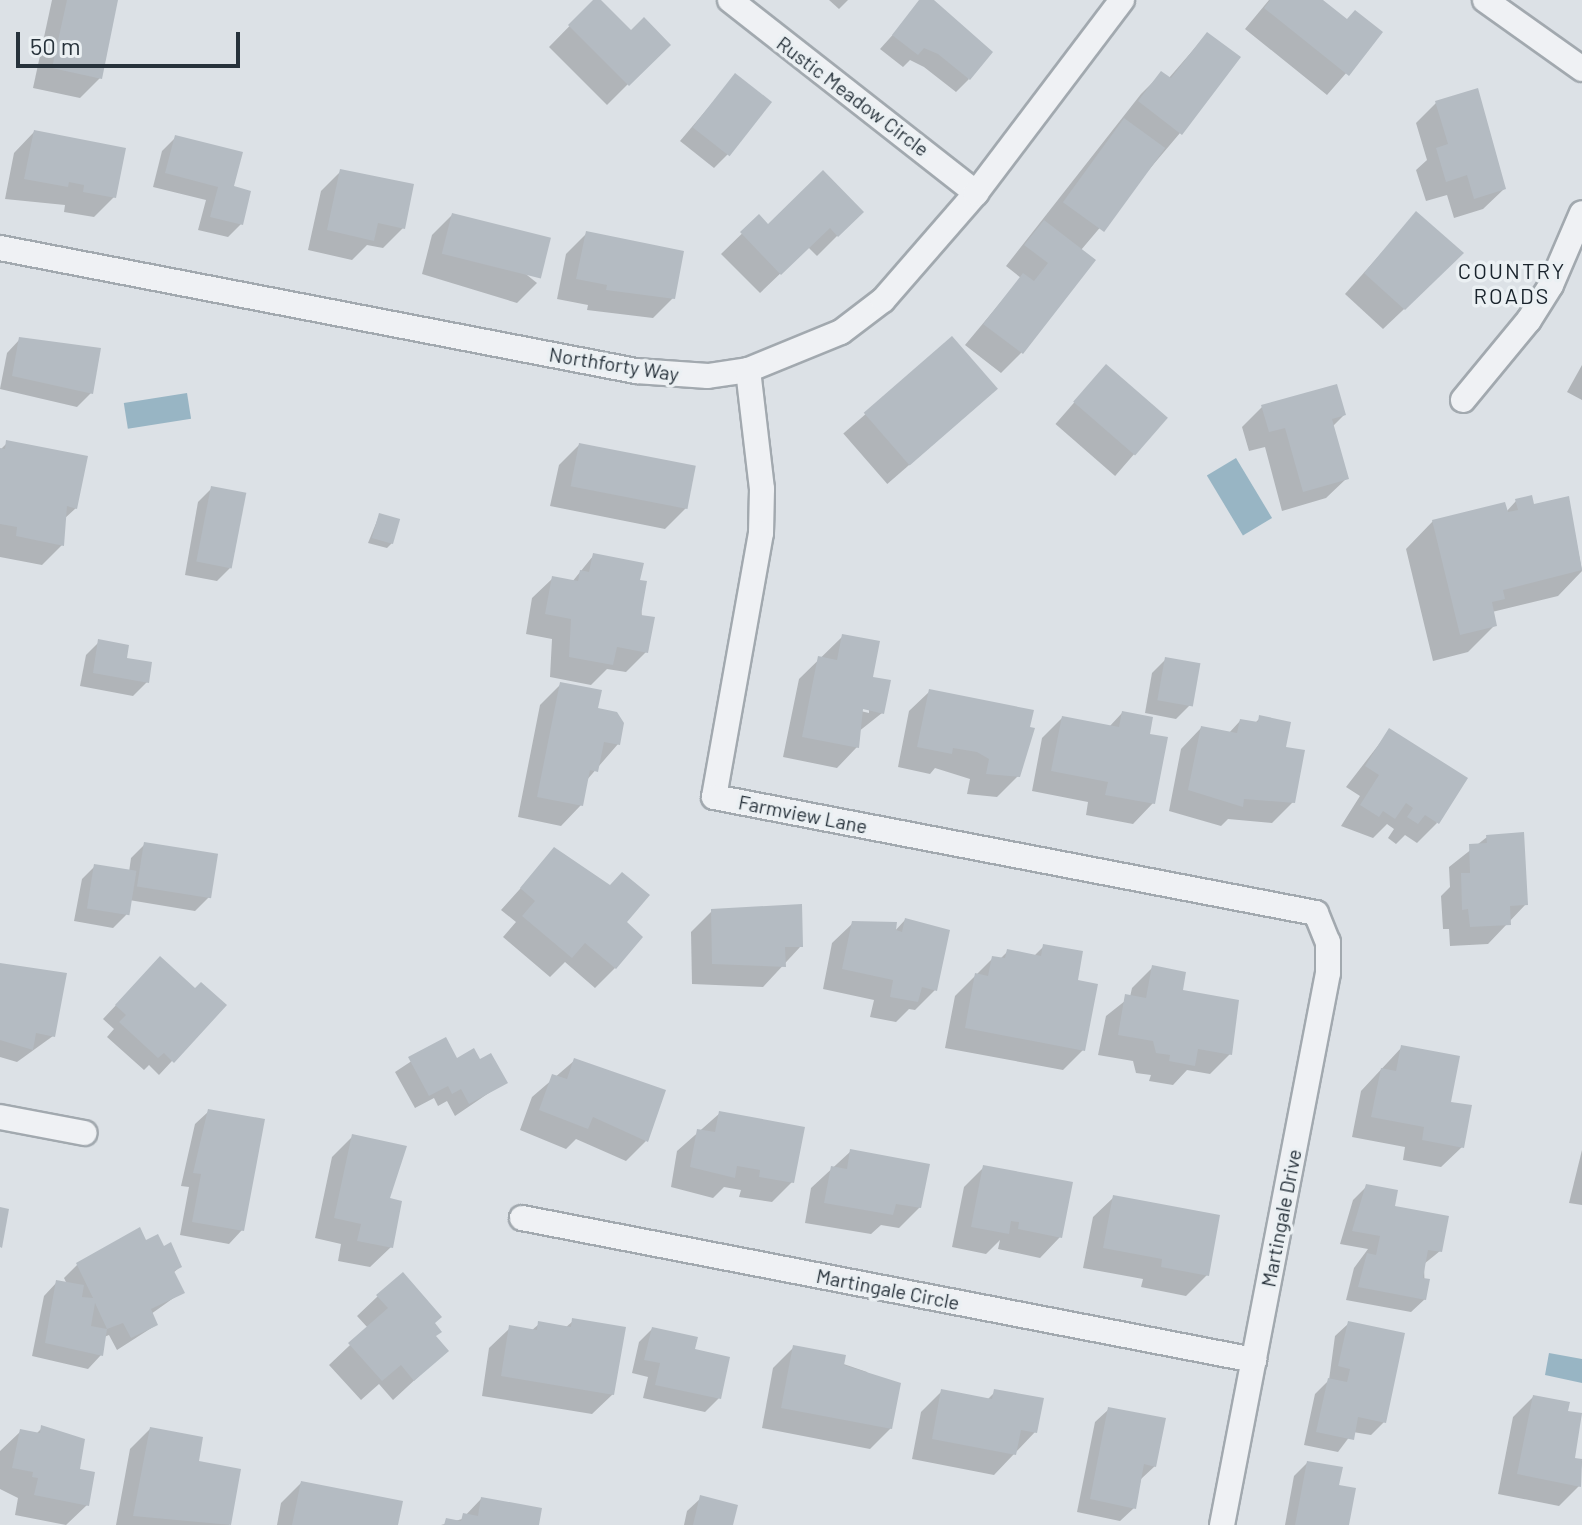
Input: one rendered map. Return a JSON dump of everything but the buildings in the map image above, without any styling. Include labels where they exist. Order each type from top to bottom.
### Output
[{"type":"street","name":"Rustic Meadow Circle","points":[[730,0],[976,193]]},
{"type":"street","name":"Northforty Way","points":[[0,248],[636,371],[708,376],[748,370],[841,332],[883,300],[976,193],[1122,0]]},
{"type":"street","points":[[1485,0],[1582,69]]},
{"type":"street","points":[[1463,400],[1529,320],[1551,285],[1582,213]]},
{"type":"street","name":"Farmview Lane","points":[[748,370],[762,489],[761,533],[714,797],[1316,913]]},
{"type":"street","name":"Martingale Drive","points":[[1222,1525],[1328,973],[1328,942],[1316,913]]},
{"type":"street","points":[[0,1117],[85,1133]]},
{"type":"street","name":"Martingale Circle","points":[[522,1218],[1254,1360]]},
{"type":"water","points":[[187,393],[191,419],[128,429],[124,403]]},
{"type":"water","points":[[1236,458],[1272,518],[1243,536],[1207,476]]},
{"type":"water","points":[[1549,1353],[1582,1359],[1582,1383],[1545,1375]]},
{"type":"district","name":"COUNTRY ROADS","points":[[1512,282]]}]
